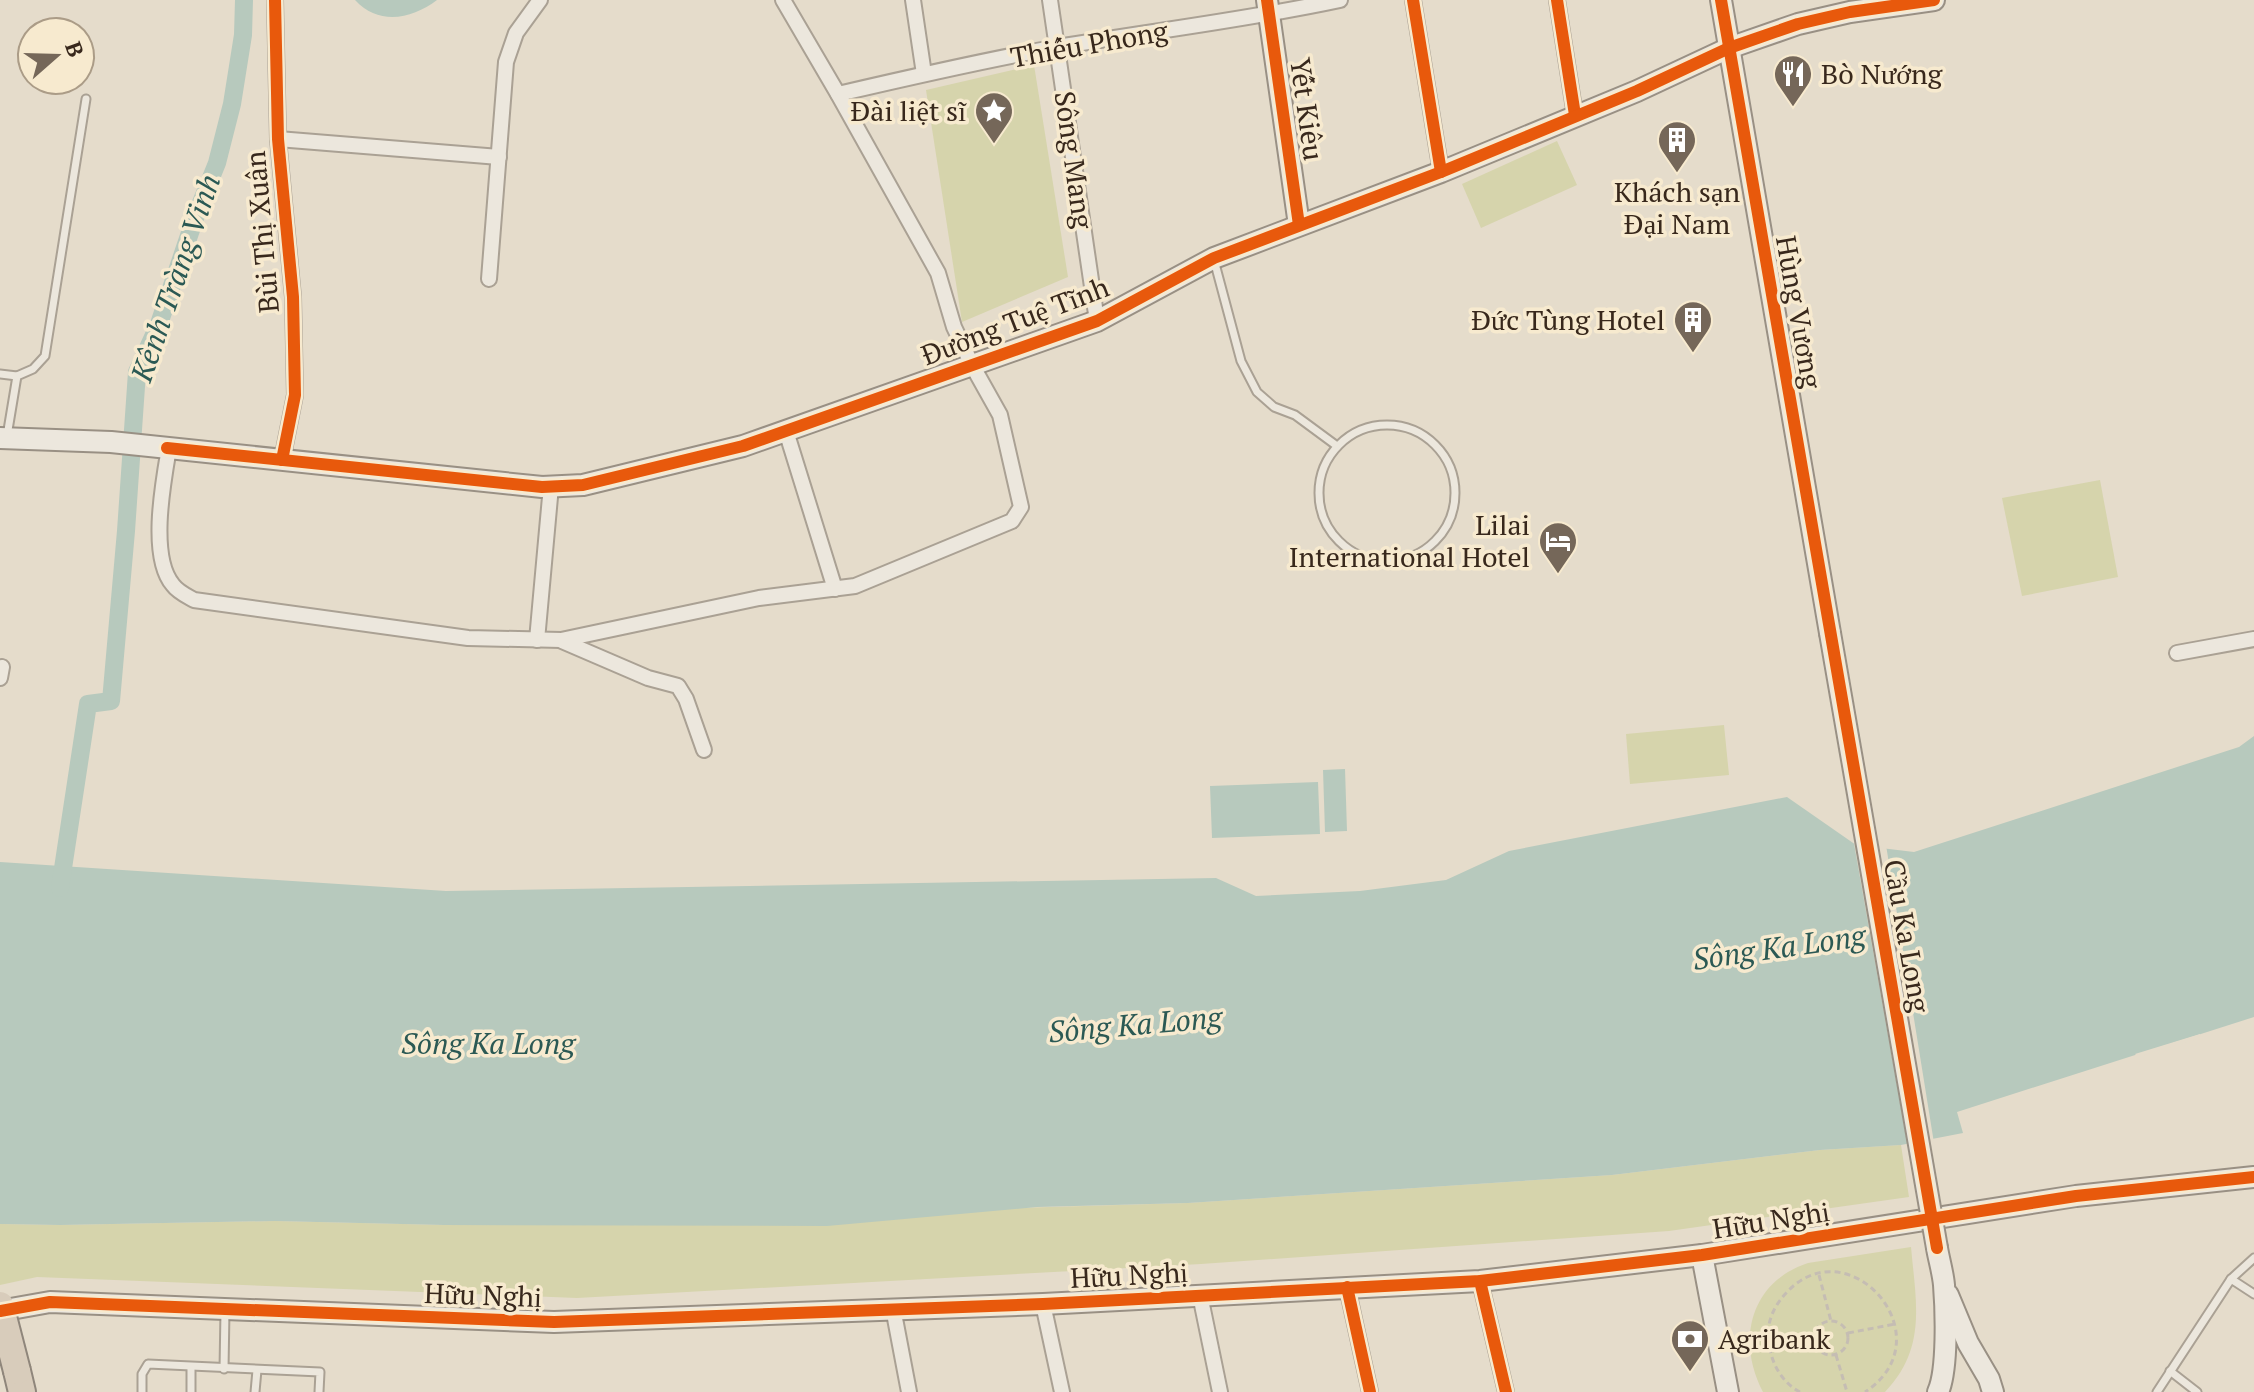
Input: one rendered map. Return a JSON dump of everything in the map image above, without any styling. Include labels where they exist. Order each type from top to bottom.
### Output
[{"type":"highway","points":[[0,1305],[19,1382]]},
{"type":"street","name":"Bùi Thị Xuân","points":[[275,0],[278,139],[293,297],[295,381],[282,460]]},
{"type":"street","points":[[489,279],[506,62],[516,33],[540,0]]},
{"type":"street","points":[[168,448],[161,495],[162,556],[165,571],[174,587],[194,600],[468,638],[561,640],[759,598],[855,586],[1012,521],[1021,507],[1000,415],[954,327],[938,273],[783,0]]},
{"type":"street","points":[[913,0],[924,74]]},
{"type":"street","name":"Sông Mang","points":[[1050,0],[1097,321]]},
{"type":"street","name":"Thiếu Phong","points":[[838,94],[1057,47],[1269,8],[1340,0]]},
{"type":"street","points":[[1413,0],[1441,172]]},
{"type":"street","points":[[1557,0],[1575,115]]},
{"type":"street","name":"Hùng Vương","points":[[1721,0],[1830,633]]},
{"type":"street","name":"Đường Tuệ Tĩnh","points":[[4,438],[111,442],[551,486],[583,485],[743,446],[1097,321],[1214,258],[1441,172],[1637,91],[1729,48],[1798,24],[1850,12],[1934,0]]},
{"type":"street","name":"Yết Kiêu","points":[[1269,8],[1299,225]]},
{"type":"street","points":[[278,139],[499,157]]},
{"type":"street","points":[[786,431],[835,589]]},
{"type":"street","points":[[537,640],[551,486]]},
{"type":"street","name":"Cầu Ka Long","points":[[1830,633],[1944,1284]]},
{"type":"street","points":[[2177,653],[2254,639]]},
{"type":"street","points":[[561,640],[648,678],[678,686],[686,699],[704,750]]},
{"type":"street","name":"Hữu Nghị","points":[[0,1311],[50,1302],[554,1322],[1043,1304],[1480,1281],[1702,1255],[2076,1196],[2254,1177]]},
{"type":"street","points":[[1702,1255],[1728,1392]]},
{"type":"street","points":[[1480,1281],[1506,1392]]},
{"type":"street","points":[[1938,1392],[1944,1349],[1944,1284]]},
{"type":"street","points":[[1944,1284],[1968,1343],[1993,1392]]},
{"type":"street","points":[[1347,1287],[1370,1392]]},
{"type":"street","points":[[1200,1295],[1220,1392]]},
{"type":"street","points":[[1043,1304],[1062,1392]]},
{"type":"street","points":[[893,1308],[909,1392]]},
{"type":"lane","points":[[0,374],[17,376],[33,369],[45,356],[86,99]]},
{"type":"lane","points":[[1214,258],[1241,361],[1257,392],[1274,407],[1295,415],[1337,446]]},
{"type":"lane","points":[[4,438],[17,376]]},
{"type":"lane","points":[[1376,425],[1398,425],[1419,432],[1436,445],[1449,463],[1455,484],[1455,507],[1447,527],[1434,545],[1416,556],[1396,562],[1375,561],[1355,554],[1338,541],[1326,524],[1319,504],[1319,483],[1325,463],[1337,446],[1355,432],[1376,425]]},
{"type":"lane","points":[[2157,1392],[2231,1279],[2254,1258]]},
{"type":"lane","points":[[2231,1279],[2254,1294]]},
{"type":"lane","points":[[224,1369],[225,1309]]},
{"type":"lane","points":[[142,1392],[142,1374],[148,1364],[320,1372],[319,1392]]},
{"type":"lane","points":[[191,1367],[191,1392]]},
{"type":"lane","points":[[255,1392],[257,1370]]},
{"type":"lane","points":[[2170,1371],[2197,1392]]},
{"type":"path","points":[[1800,1392],[1782,1377],[1773,1363],[1768,1330],[1772,1314],[1780,1300],[1797,1283],[1819,1274],[1836,1273],[1868,1283],[1890,1308],[1895,1324],[1893,1358],[1885,1374],[1865,1392]]},
{"type":"path","points":[[1819,1274],[1831,1321]]},
{"type":"path","points":[[1831,1321],[1840,1324],[1848,1333],[1848,1344],[1841,1353],[1831,1356],[1821,1352],[1814,1340],[1819,1326],[1831,1321]]},
{"type":"path","points":[[1848,1333],[1895,1324]]},
{"type":"path","points":[[1769,1346],[1814,1340]]},
{"type":"path","points":[[1836,1355],[1847,1392]]},
{"type":"shaded area","points":[[1034,65],[1068,277],[962,322],[926,90]]},
{"type":"shaded area","points":[[1557,141],[1577,185],[1481,228],[1462,184]]},
{"type":"shaded area","points":[[2100,480],[2118,577],[2022,596],[2002,498]]},
{"type":"shaded area","points":[[1724,725],[1729,775],[1630,784],[1626,734]]},
{"type":"shaded area","points":[[1901,1145],[1909,1197],[1669,1231],[1201,1264],[577,1298],[37,1277],[0,1285],[0,1224],[275,1221],[444,1225],[1188,1203],[1612,1175],[1820,1150]]},
{"type":"shaded area","points":[[1911,1247],[1916,1306],[1913,1342],[1907,1359],[1885,1392],[1763,1392],[1750,1353],[1750,1334],[1761,1299],[1773,1284],[1788,1272],[1808,1263]]},
{"type":"water","points":[[355,0],[437,0],[417,12],[396,17],[374,14]]},
{"type":"water","name":"Sông Ka Long","points":[[2254,736],[2254,1017],[1957,1112],[1963,1133],[1901,1145],[1820,1150],[1612,1175],[1188,1203],[1037,1207],[827,1226],[444,1225],[275,1221],[0,1224],[0,862],[446,891],[1216,878],[1256,896],[1360,891],[1446,880],[1509,851],[1787,797],[1856,845],[1914,852],[2239,747]]},
{"type":"water","points":[[1345,769],[1347,831],[1325,832],[1323,770]]},
{"type":"water","points":[[1318,782],[1320,834],[1212,838],[1210,786]]},
{"type":"pier","points":[[1853,838],[1886,845],[1934,1143],[1908,1148]]},
{"type":"pier","points":[[2200,1034],[2200,1038],[2138,1057],[2135,1054]]},
{"type":"waterway","name":"Kênh Tràng Vinh","points":[[60,888],[88,704],[111,701],[137,372],[159,324],[217,163],[232,104],[243,35],[244,0]]},
{"type":"cycle path","points":[[275,0],[278,139],[293,297],[295,395],[282,460]]},
{"type":"cycle path","points":[[1267,0],[1299,225]]},
{"type":"cycle path","points":[[1413,0],[1441,172]]},
{"type":"cycle path","points":[[1557,0],[1575,115]]},
{"type":"cycle path","points":[[1721,0],[1937,1248]]},
{"type":"cycle path","points":[[167,448],[542,487],[583,485],[743,446],[1097,321],[1214,258],[1441,172],[1637,91],[1729,48],[1798,24],[1850,12],[1934,0]]},
{"type":"cycle path","points":[[0,1311],[50,1302],[554,1322],[1043,1304],[1480,1281],[1702,1255],[2076,1196],[2254,1177]]},
{"type":"cycle path","points":[[1480,1281],[1506,1392]]},
{"type":"cycle path","points":[[1347,1287],[1370,1392]]},
{"type":"place","name":"Bò Nướng","points":[[1793,108]]},
{"type":"place","name":"Đài liệt sĩ","points":[[994,145]]},
{"type":"place","name":"Khách sạn Đại Nam","points":[[1677,174]]},
{"type":"place","name":"Đức Tùng Hotel","points":[[1693,354]]},
{"type":"place","name":"Lilai International Hotel","points":[[1558,575]]},
{"type":"place","name":"Agribank","points":[[1690,1373]]}]
